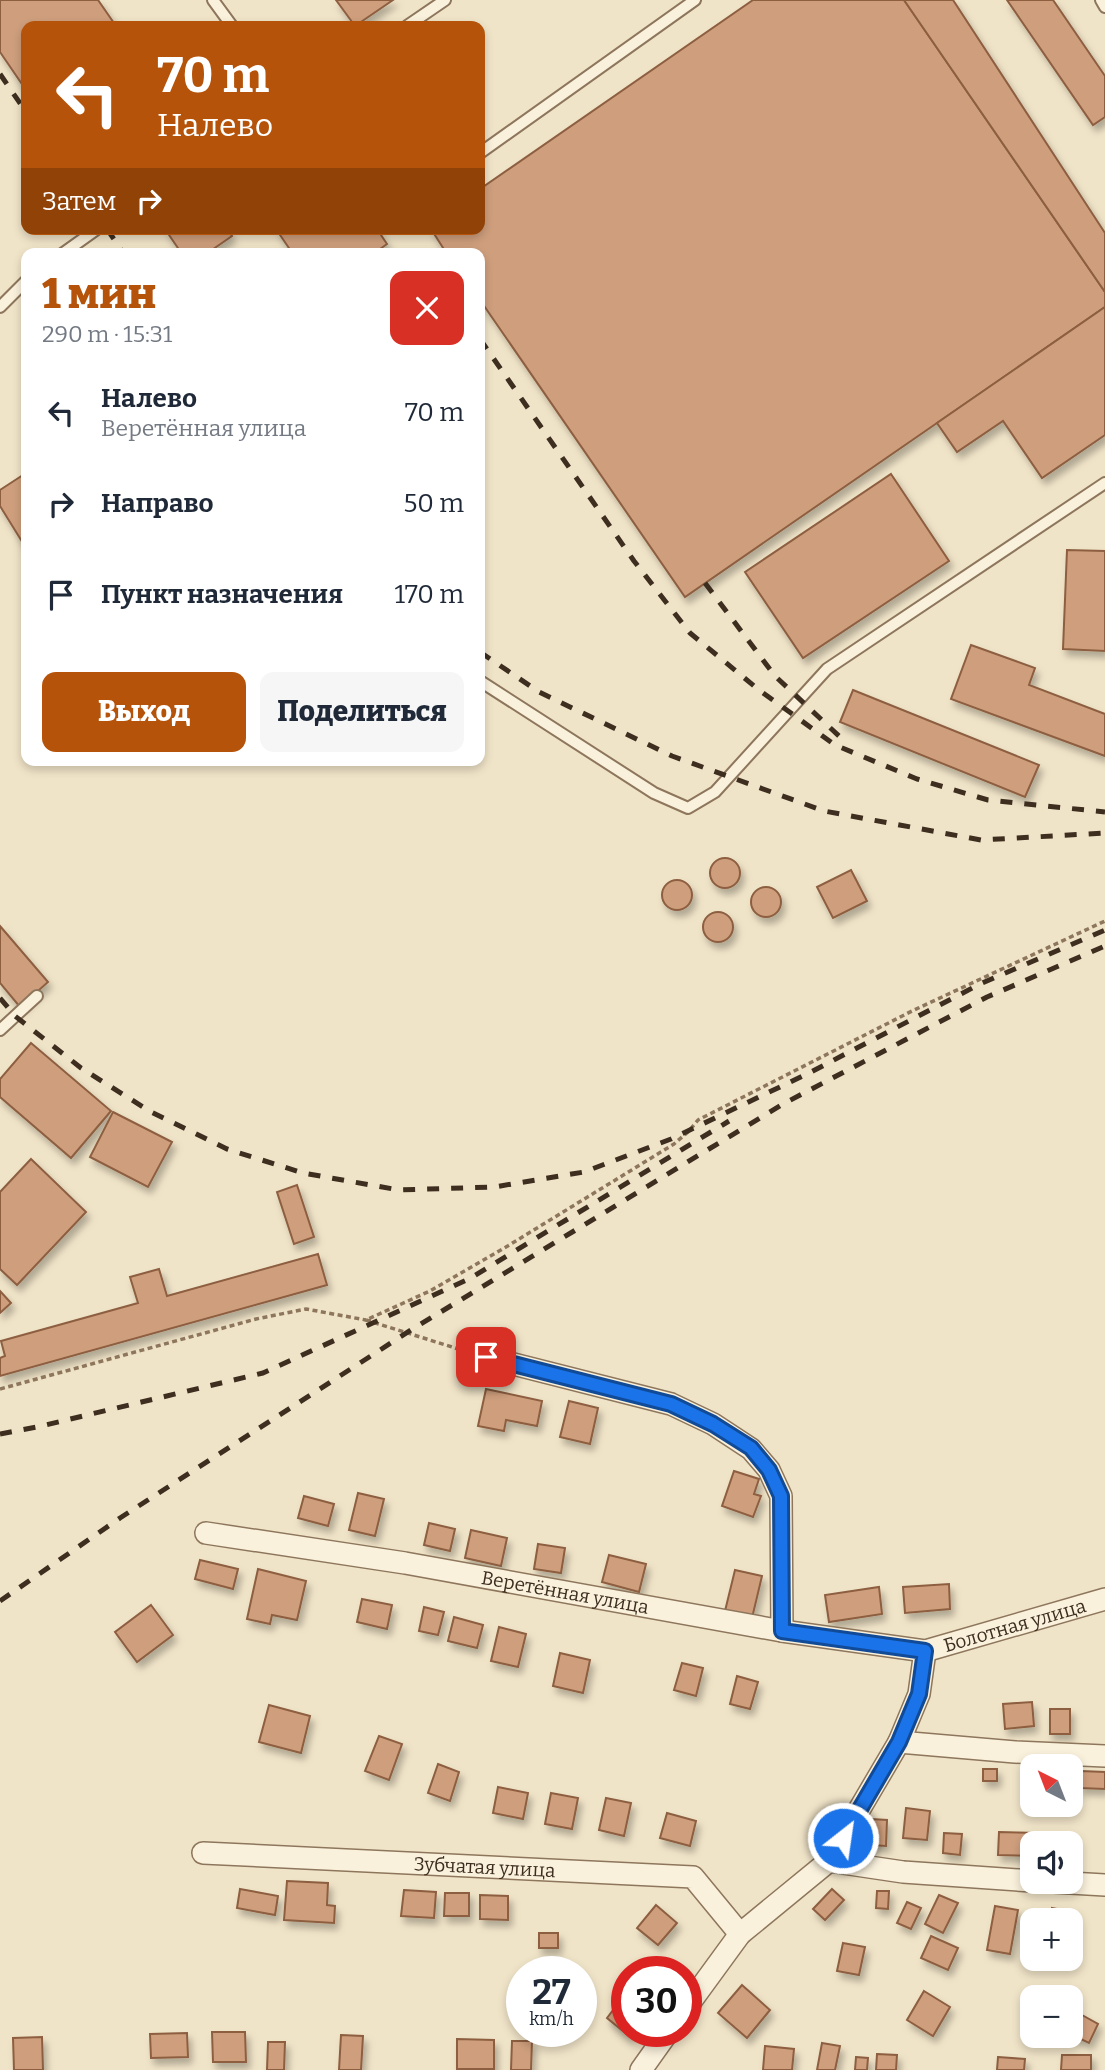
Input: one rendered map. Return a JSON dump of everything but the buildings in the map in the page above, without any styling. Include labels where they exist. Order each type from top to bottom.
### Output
[{"type":"street","points":[[486,1357],[671,1404],[713,1424],[751,1448],[769,1470],[781,1496],[782,1631]]},
{"type":"street","name":"Веретённая улица","points":[[206,1533],[405,1563],[782,1631],[925,1651]]},
{"type":"street","name":"Болотная улица","points":[[925,1651],[1105,1599]]},
{"type":"street","points":[[702,1986],[740,1934],[829,1861],[899,1742],[919,1694],[925,1651]]},
{"type":"street","points":[[899,1742],[1015,1752],[1105,1756]]},
{"type":"street","name":"Зубчатая улица","points":[[203,1853],[693,1877],[740,1934]]},
{"type":"street","points":[[829,1861],[903,1872],[1020,1880]]},
{"type":"street","points":[[1083,1884],[1105,1885]]},
{"type":"street","points":[[640,2070],[657,2047]]},
{"type":"lane","points":[[213,0],[228,21]]},
{"type":"lane","points":[[414,21],[445,0]]},
{"type":"lane","points":[[485,149],[695,0]]},
{"type":"lane","points":[[1101,0],[1105,7]]},
{"type":"lane","points":[[70,248],[89,235]]},
{"type":"lane","points":[[0,307],[21,286]]},
{"type":"lane","points":[[485,684],[654,793],[688,808],[715,792],[827,669],[1105,483]]},
{"type":"lane","points":[[0,1030],[37,996]]},
{"type":"path","points":[[366,1320],[430,1291],[506,1247],[674,1144],[698,1119],[912,1011],[1105,921]]},
{"type":"path","points":[[0,1389],[256,1319],[306,1310],[366,1320],[486,1357]]},
{"type":"railway","points":[[0,74],[21,105]]},
{"type":"railway","points":[[111,235],[120,248]]},
{"type":"railway","points":[[485,346],[634,561],[690,633],[759,690],[835,745],[917,779],[988,800],[1105,812]]},
{"type":"railway","points":[[705,583],[775,676],[840,737],[849,742]]},
{"type":"railway","points":[[485,655],[539,692],[672,756],[824,811],[981,840],[1105,833]]},
{"type":"railway","points":[[0,998],[15,1016],[81,1068],[151,1112],[227,1149],[303,1173],[399,1190],[494,1187],[584,1172],[671,1139],[807,1074],[980,984],[1105,930]]},
{"type":"railway","points":[[0,1601],[120,1518],[411,1330],[783,1104],[987,997],[1105,946]]},
{"type":"railway","points":[[0,1434],[263,1373],[469,1279],[729,1121]]},
{"type":"route","points":[[486,1357],[671,1404],[713,1424],[751,1448],[769,1470],[781,1496],[782,1631],[925,1651],[919,1694],[899,1742],[843,1838]]}]
